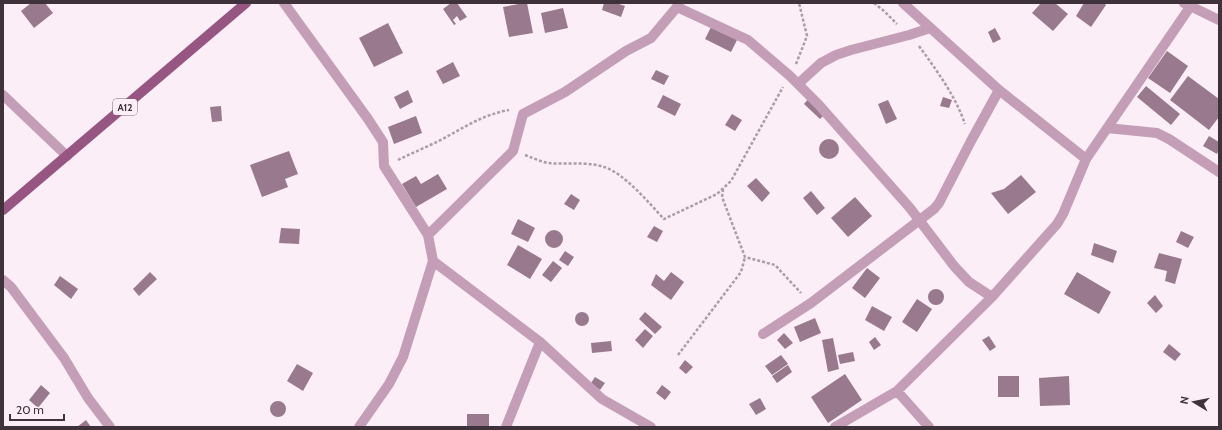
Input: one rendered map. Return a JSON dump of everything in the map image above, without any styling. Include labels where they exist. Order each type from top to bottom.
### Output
[{"type":"main road","name":"A12","points":[[3,210],[246,3]]},
{"type":"street","points":[[284,3],[383,142],[384,166],[428,235],[433,261],[403,356],[389,384],[359,427]]},
{"type":"street","points":[[904,3],[1000,90],[1086,159]]},
{"type":"street","points":[[428,235],[513,151],[523,114],[565,92],[626,51],[652,38],[678,5],[748,40],[790,76],[840,128],[920,220],[954,266],[969,282],[992,297]]},
{"type":"street","points":[[835,427],[896,391],[992,297],[1057,224],[1063,214],[1086,159],[1187,5],[1219,20]]},
{"type":"street","points":[[798,84],[821,63],[836,55],[909,36],[930,28]]},
{"type":"street","points":[[763,334],[811,303],[934,209],[939,203],[971,141],[1000,90]]},
{"type":"street","points":[[3,95],[67,156]]},
{"type":"street","points":[[1106,128],[1157,133],[1169,139],[1219,172]]},
{"type":"street","points":[[433,261],[540,342],[602,399],[651,427]]},
{"type":"street","points":[[3,280],[11,287],[64,358],[88,398],[110,427]]},
{"type":"street","points":[[506,427],[540,342]]},
{"type":"street","points":[[896,391],[929,427]]},
{"type":"path","points":[[513,151],[547,163],[581,164],[604,167],[617,173],[664,219],[717,194],[730,181],[796,66],[807,36],[799,3]]},
{"type":"path","points":[[874,3],[919,46],[947,85],[960,108],[971,141]]},
{"type":"path","points":[[384,166],[495,112],[510,109],[523,114]]},
{"type":"path","points":[[678,355],[741,272],[745,257],[722,197],[723,189]]},
{"type":"path","points":[[745,257],[775,265],[811,303]]},
{"type":"building","points":[[31,3],[45,3],[53,13],[34,28],[21,11]]},
{"type":"building","points":[[451,3],[457,3],[467,17],[460,21],[457,16],[453,20],[456,24],[454,25],[443,9]]},
{"type":"building","points":[[527,3],[533,33],[509,37],[503,7]]},
{"type":"building","points":[[604,3],[616,3],[625,6],[621,17],[602,10]]},
{"type":"building","points":[[1041,3],[1055,3],[1068,14],[1053,31],[1032,13]]},
{"type":"building","points":[[1084,3],[1104,3],[1106,5],[1091,27],[1076,16]]},
{"type":"building","points":[[563,8],[568,28],[545,33],[541,13]]},
{"type":"building","points":[[388,23],[403,53],[374,67],[359,38]]},
{"type":"building","points":[[712,25],[738,38],[731,52],[705,39]]},
{"type":"building","points":[[995,28],[1001,39],[993,43],[988,32]]},
{"type":"building","points":[[1167,51],[1188,66],[1170,93],[1148,78]]},
{"type":"building","points":[[453,62],[460,76],[443,84],[436,71]]},
{"type":"building","points":[[656,70],[669,76],[664,85],[651,79]]},
{"type":"building","points":[[1188,76],[1219,99],[1219,117],[1209,130],[1170,100]]},
{"type":"building","points":[[1146,86],[1180,114],[1171,125],[1137,97]]},
{"type":"building","points":[[408,90],[413,102],[400,109],[394,97]]},
{"type":"building","points":[[663,95],[681,104],[675,116],[657,107]]},
{"type":"building","points":[[943,97],[952,100],[949,108],[940,106]]},
{"type":"building","points":[[809,98],[825,114],[820,119],[804,104]]},
{"type":"building","points":[[888,100],[897,119],[886,124],[878,104]]},
{"type":"building","points":[[221,106],[222,121],[212,122],[210,107]]},
{"type":"building","points":[[732,114],[742,120],[735,131],[725,125]]},
{"type":"building","points":[[416,116],[422,133],[394,144],[388,127]]},
{"type":"building","points":[[1209,136],[1219,142],[1219,150],[1217,154],[1203,146]]},
{"type":"building","points":[[825,139],[833,139],[839,145],[839,153],[833,159],[825,159],[819,153],[819,145]]},
{"type":"building","points":[[289,151],[298,174],[285,179],[288,187],[262,197],[250,165]]},
{"type":"building","points":[[438,174],[447,189],[416,207],[402,184],[416,176],[421,184]]},
{"type":"building","points":[[1021,175],[1036,192],[1008,214],[991,193],[1004,189]]},
{"type":"building","points":[[756,178],[770,193],[762,202],[747,186]]},
{"type":"building","points":[[811,191],[825,208],[817,215],[803,198]]},
{"type":"building","points":[[571,194],[580,200],[574,210],[564,204]]},
{"type":"building","points":[[855,197],[872,216],[848,237],[831,218]]},
{"type":"building","points":[[518,219],[535,228],[528,242],[511,234]]},
{"type":"building","points":[[654,226],[663,231],[657,242],[647,237]]},
{"type":"building","points":[[281,228],[300,229],[299,244],[279,243]]},
{"type":"building","points":[[554,230],[560,233],[563,239],[560,245],[554,248],[548,245],[545,239],[548,233]]},
{"type":"building","points":[[1181,231],[1194,237],[1188,248],[1176,242]]},
{"type":"building","points":[[1094,243],[1117,251],[1113,263],[1091,255]]},
{"type":"building","points":[[518,245],[542,259],[530,279],[507,265]]},
{"type":"building","points":[[565,251],[574,257],[568,266],[559,260]]},
{"type":"building","points":[[1159,253],[1182,259],[1175,284],[1165,281],[1167,271],[1154,268]]},
{"type":"building","points":[[553,261],[562,268],[551,282],[542,275]]},
{"type":"building","points":[[867,268],[880,278],[865,298],[852,288]]},
{"type":"building","points":[[150,272],[157,279],[139,296],[133,289]]},
{"type":"building","points":[[671,272],[684,282],[671,300],[651,285],[656,274],[664,281]]},
{"type":"building","points":[[1077,272],[1111,292],[1099,314],[1064,294]]},
{"type":"building","points":[[60,276],[78,289],[71,299],[54,285]]},
{"type":"building","points":[[936,289],[943,294],[944,297],[939,304],[936,305],[929,300],[928,297],[933,290]]},
{"type":"building","points":[[1155,295],[1163,306],[1156,313],[1147,303]]},
{"type":"building","points":[[917,299],[932,309],[917,332],[902,322]]},
{"type":"building","points":[[872,306],[892,317],[884,331],[865,320]]},
{"type":"building","points":[[579,312],[585,312],[589,316],[589,322],[585,326],[579,326],[575,322],[575,316]]},
{"type":"building","points":[[645,312],[662,327],[655,334],[639,319]]},
{"type":"building","points":[[815,318],[821,333],[800,342],[794,327]]},
{"type":"building","points":[[645,329],[653,336],[643,348],[635,340]]},
{"type":"building","points":[[784,333],[793,343],[785,349],[777,340]]},
{"type":"building","points":[[989,336],[996,347],[990,351],[982,340]]},
{"type":"building","points":[[875,337],[881,345],[874,350],[869,342]]},
{"type":"building","points":[[833,338],[839,369],[828,372],[822,340]]},
{"type":"building","points":[[611,341],[612,351],[592,353],[591,343]]},
{"type":"building","points":[[1169,344],[1181,354],[1175,361],[1163,352]]},
{"type":"building","points":[[853,352],[855,361],[840,364],[838,355]]},
{"type":"building","points":[[781,355],[788,364],[772,375],[765,366]]},
{"type":"building","points":[[685,360],[693,367],[686,374],[679,368]]},
{"type":"building","points":[[297,364],[313,373],[303,391],[287,381]]},
{"type":"building","points":[[788,365],[792,372],[777,383],[772,376]]},
{"type":"building","points":[[845,374],[862,400],[828,423],[811,397]]},
{"type":"building","points":[[998,376],[1019,376],[1019,397],[998,397]]},
{"type":"building","points":[[1069,376],[1070,405],[1040,406],[1039,378]]},
{"type":"building","points":[[595,377],[605,383],[600,390],[591,383]]},
{"type":"building","points":[[41,385],[50,393],[38,408],[29,400]]},
{"type":"building","points":[[662,385],[671,392],[665,400],[656,393]]},
{"type":"building","points":[[760,398],[766,409],[756,415],[749,404]]},
{"type":"building","points":[[275,401],[281,401],[286,406],[284,415],[281,417],[275,417],[270,412],[270,406]]},
{"type":"building","points":[[467,414],[489,414],[489,426],[467,426]]},
{"type":"building","points":[[86,420],[91,427],[77,427]]}]
